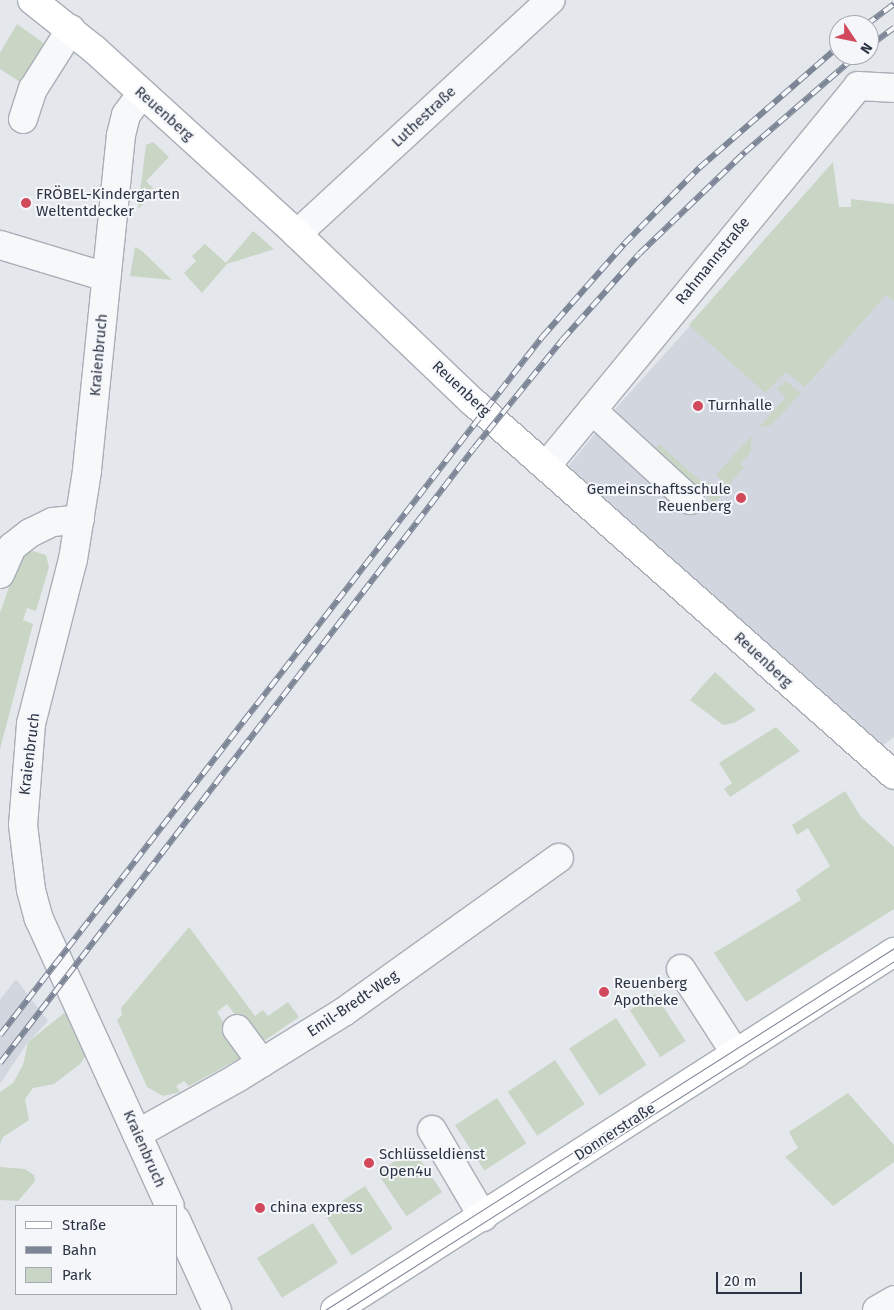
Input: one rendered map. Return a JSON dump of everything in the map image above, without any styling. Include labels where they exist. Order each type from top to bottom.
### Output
[{"type":"main road","name":"Reuenberg","points":[[32,0],[71,29],[298,234],[473,402],[547,465],[894,775]]},
{"type":"main road","name":"Donnerstraße","points":[[335,1310],[894,952]]},
{"type":"street","name":"Luthestraße","points":[[298,234],[551,0]]},
{"type":"street","points":[[23,119],[33,89],[71,29]]},
{"type":"street","name":"Rahmannstraße","points":[[547,465],[858,86],[894,88]]},
{"type":"street","name":"Kraienbruch","points":[[142,93],[127,111],[121,135],[95,402],[80,518],[59,619],[31,724],[24,789],[24,835],[31,890],[39,919],[170,1205]]},
{"type":"street","points":[[0,245],[106,278]]},
{"type":"street","points":[[592,410],[690,500]]},
{"type":"street","points":[[0,574],[12,547],[24,537],[53,522],[80,518]]},
{"type":"street","name":"Emil-Bredt-Weg","points":[[137,1134],[262,1063],[367,996],[559,858]]},
{"type":"street","points":[[681,969],[736,1054]]},
{"type":"street","points":[[237,1028],[262,1063]]},
{"type":"street","points":[[432,1130],[483,1216]]},
{"type":"street","points":[[178,1224],[217,1310]]},
{"type":"street","points":[[878,1310],[894,1300]]},
{"type":"shaded area","name":"Gemeinschaftsschule Reuenberg","points":[[796,208],[894,301],[894,737],[872,753],[561,475],[617,407]]},
{"type":"shaded area","points":[[16,979],[48,1021],[28,1042],[0,1084],[0,1000]]},
{"type":"green space","points":[[17,24],[49,47],[26,86],[0,69],[0,53]]},
{"type":"green space","points":[[153,142],[169,157],[146,181],[156,191],[138,209],[146,145]]},
{"type":"green space","points":[[833,162],[839,207],[851,207],[851,199],[894,204],[894,301],[886,295],[805,387],[786,372],[765,393],[689,325]]},
{"type":"green space","points":[[253,231],[274,249],[227,264],[202,293],[184,273],[196,261],[192,256],[205,244],[226,263]]},
{"type":"green space","points":[[135,247],[142,251],[172,280],[130,276]]},
{"type":"green space","points":[[785,381],[801,393],[771,425],[759,427],[786,397],[777,389]]},
{"type":"green space","points":[[751,436],[751,452],[740,463],[744,467],[728,486],[716,475]]},
{"type":"green space","points":[[659,444],[706,486],[710,482],[722,494],[714,503],[655,449]]},
{"type":"green space","points":[[33,551],[46,555],[49,567],[36,611],[27,608],[23,620],[33,624],[0,749],[0,613],[17,564],[24,553]]},
{"type":"green space","points":[[715,672],[756,710],[734,723],[723,725],[690,700]]},
{"type":"green space","points":[[776,727],[800,751],[730,797],[724,789],[732,783],[719,763]]},
{"type":"green space","points":[[845,791],[861,817],[894,847],[894,909],[746,1002],[714,953],[801,900],[796,890],[830,866],[808,828],[797,835],[792,825]]},
{"type":"green space","points":[[189,927],[255,1016],[263,1010],[268,1016],[288,1002],[299,1017],[258,1045],[227,1004],[217,1012],[244,1056],[189,1086],[184,1081],[176,1086],[180,1092],[163,1096],[147,1087],[117,1020],[122,1015],[121,1008]]},
{"type":"green space","points":[[655,994],[685,1041],[660,1057],[630,1010]]},
{"type":"green space","points":[[68,1010],[87,1054],[80,1064],[54,1084],[33,1088],[25,1099],[29,1120],[3,1137],[0,1144],[0,1092],[13,1083],[23,1065],[28,1042]]},
{"type":"green space","points":[[616,1018],[646,1065],[600,1095],[569,1048]]},
{"type":"green space","points":[[555,1060],[585,1104],[537,1136],[508,1092]]},
{"type":"green space","points":[[848,1093],[894,1145],[894,1162],[833,1206],[785,1157],[798,1148],[789,1132]]},
{"type":"green space","points":[[497,1098],[526,1143],[484,1171],[455,1125]]},
{"type":"green space","points":[[413,1149],[442,1192],[406,1216],[377,1173]]},
{"type":"green space","points":[[0,1167],[25,1169],[34,1175],[35,1181],[18,1201],[0,1200]]},
{"type":"green space","points":[[365,1186],[393,1229],[352,1255],[324,1213]]},
{"type":"green space","points":[[313,1223],[338,1263],[282,1298],[257,1258]]},
{"type":"tram line","points":[[325,1310],[894,948]]},
{"type":"tram line","points":[[346,1310],[894,961]]},
{"type":"railway","points":[[879,15],[894,4]]},
{"type":"railway","points":[[879,39],[894,28]]},
{"type":"railway","points":[[0,1035],[542,337],[624,244],[699,168],[829,55]]},
{"type":"railway","points":[[0,1063],[474,448],[562,340],[639,254],[745,152],[845,65]]},
{"type":"place","name":"FRÖBEL-Kindergarten Weltentdecker","points":[[26,203]]},
{"type":"place","name":"Turnhalle","points":[[698,406]]},
{"type":"place","name":"Gemeinschaftsschule Reuenberg","points":[[741,498]]},
{"type":"place","name":"Reuenberg Apotheke","points":[[604,992]]},
{"type":"place","name":"Schlüsseldienst Open4u","points":[[369,1163]]},
{"type":"place","name":"china express","points":[[260,1208]]}]
